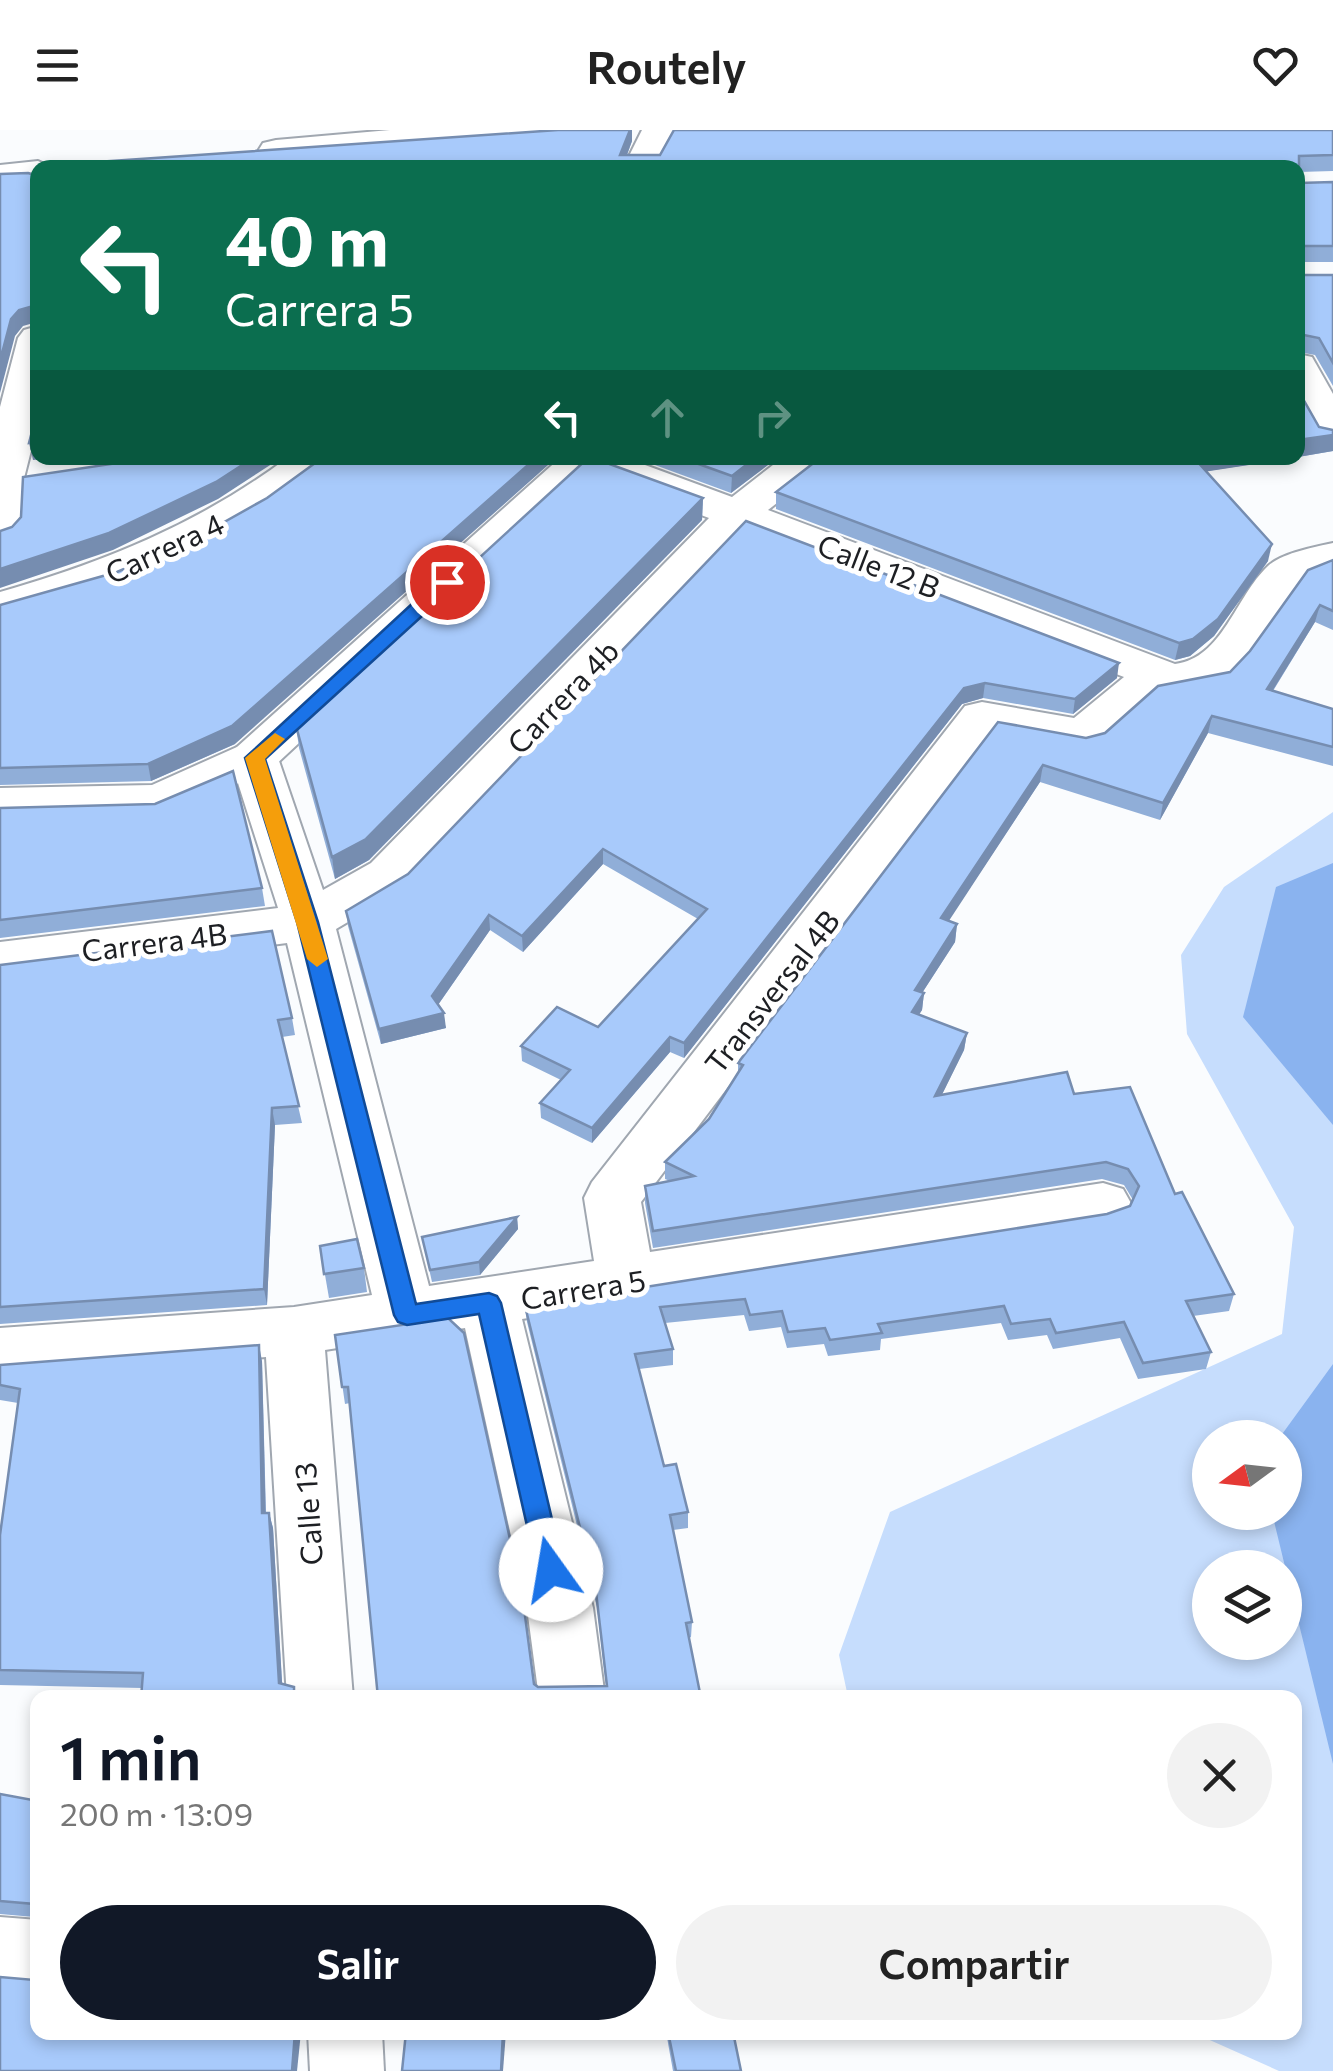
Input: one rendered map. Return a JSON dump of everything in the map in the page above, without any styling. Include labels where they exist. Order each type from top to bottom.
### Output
[{"type":"street","points":[[242,154],[500,132],[577,130]]},
{"type":"street","points":[[645,160],[660,130]]},
{"type":"street","points":[[0,176],[30,173]]},
{"type":"street","points":[[0,342],[30,341]]},
{"type":"street","points":[[1305,379],[1333,432]]},
{"type":"street","points":[[0,532],[14,480],[30,383]]},
{"type":"street","name":"Carrera 4","points":[[0,607],[102,578],[245,509],[305,465]]},
{"type":"street","points":[[0,805],[159,801],[254,758],[578,465]]},
{"type":"street","name":"Calle 12 B","points":[[606,465],[1095,647],[1167,678]]},
{"type":"street","name":"Carrera 4b","points":[[308,922],[389,876],[739,512],[799,465]]},
{"type":"street","points":[[1167,678],[1207,676],[1227,656],[1285,574],[1333,556]]},
{"type":"street","name":"Transversal 4B","points":[[626,1282],[612,1198],[982,718],[1084,736],[1132,688],[1167,678]]},
{"type":"street","points":[[254,758],[308,922],[407,1315]]},
{"type":"street","name":"Carrera 4B","points":[[0,961],[308,922]]},
{"type":"street","name":"Carrera 5","points":[[0,1353],[294,1331],[1103,1205]]},
{"type":"street","points":[[489,1303],[560,1608],[571,1690]]},
{"type":"street","name":"Calle 13","points":[[294,1331],[319,1690]]},
{"type":"street","points":[[0,1952],[30,1954]]},
{"type":"street","points":[[345,2040],[347,2071]]},
{"type":"shaded area","points":[[1333,812],[1333,2071],[1279,2071],[1210,2040],[1302,2040],[1302,1690],[846,1690],[839,1655],[890,1512],[1282,1334],[1294,1227],[1187,1034],[1181,955],[1224,887]]},
{"type":"water","points":[[1333,863],[1333,1125],[1243,1017],[1276,887]]},
{"type":"water","points":[[1333,1364],[1333,1764],[1302,1636],[1302,1550],[1281,1550],[1276,1530],[1302,1530],[1302,1420],[1292,1420]]},
{"type":"building","points":[[558,130],[630,130],[620,155],[660,155],[674,130],[1333,130],[1333,155],[1299,156],[1299,160],[125,160]]},
{"type":"building","points":[[0,174],[30,174],[30,307],[19,310],[11,319],[0,361]]},
{"type":"building","points":[[1333,182],[1333,246],[1305,246],[1305,183]]},
{"type":"building","points":[[1305,275],[1333,275],[1333,363],[1319,338],[1305,335]]},
{"type":"building","points":[[1305,402],[1319,427],[1333,430],[1333,435],[1305,439]]},
{"type":"building","points":[[104,465],[242,465],[216,482],[109,533],[0,569],[0,531],[12,527],[21,517],[23,477]]},
{"type":"building","points":[[312,465],[528,465],[232,726],[148,764],[0,768],[0,605],[117,572],[194,539],[267,498]]},
{"type":"building","points":[[580,465],[612,465],[703,498],[366,839],[332,857],[296,726]]},
{"type":"building","points":[[701,465],[746,465],[732,476]]},
{"type":"building","points":[[811,465],[1200,465],[1272,544],[1218,619],[1193,639],[1179,643],[776,492]]},
{"type":"building","points":[[746,521],[1119,663],[1075,699],[985,683],[964,688],[684,1043],[670,1037],[592,1128],[540,1103],[570,1070],[521,1046],[557,1007],[598,1027],[707,909],[603,849],[522,936],[489,915],[432,996],[444,1013],[379,1029],[346,911],[408,874]]},
{"type":"building","points":[[1333,560],[1333,611],[1320,605],[1267,689],[1333,709],[1333,747],[1212,716],[1163,803],[1043,765],[941,918],[957,924],[915,990],[924,993],[912,1012],[967,1033],[935,1096],[1067,1072],[1074,1094],[1130,1087],[1175,1194],[1182,1192],[1234,1294],[1186,1301],[1211,1352],[1143,1363],[1124,1322],[1056,1333],[1050,1319],[1011,1324],[1004,1306],[878,1324],[882,1333],[830,1340],[825,1328],[788,1332],[782,1311],[750,1315],[745,1299],[660,1307],[673,1349],[635,1354],[664,1466],[676,1464],[688,1512],[670,1515],[692,1622],[686,1623],[699,1690],[377,1690],[348,1387],[342,1387],[335,1335],[448,1318],[464,1333],[522,1593],[534,1684],[607,1686],[596,1592],[525,1306],[1107,1214],[1130,1206],[1139,1186],[1128,1169],[1106,1162],[653,1231],[645,1186],[694,1176],[665,1162],[709,1119],[743,1065],[738,1063],[998,722],[1086,738],[1105,733],[1158,686],[1230,672],[1250,651],[1308,570]]},
{"type":"building","points":[[233,771],[262,888],[0,920],[0,808],[155,804]]},
{"type":"building","points":[[272,931],[292,1018],[278,1020],[299,1106],[272,1108],[264,1289],[0,1307],[0,965]]},
{"type":"building","points":[[517,1217],[479,1262],[430,1270],[422,1237]]},
{"type":"building","points":[[357,1239],[364,1268],[324,1274],[320,1246]]},
{"type":"building","points":[[259,1345],[262,1513],[269,1513],[279,1683],[294,1690],[142,1690],[143,1673],[0,1670],[0,1535],[20,1389],[0,1385],[0,1365]]},
{"type":"building","points":[[0,1794],[30,1800],[30,1904],[0,1901]]},
{"type":"building","points":[[0,1977],[30,1980],[30,2040],[294,2040],[292,2071],[0,2071]]},
{"type":"building","points":[[405,2040],[503,2040],[501,2071],[402,2071]]},
{"type":"building","points":[[670,2040],[735,2040],[741,2071],[676,2071]]},
{"type":"slow traffic","points":[[275,739],[254,758],[317,959]]},
{"type":"route","points":[[447,582],[254,758],[308,922],[407,1315],[489,1303],[551,1570]]}]
